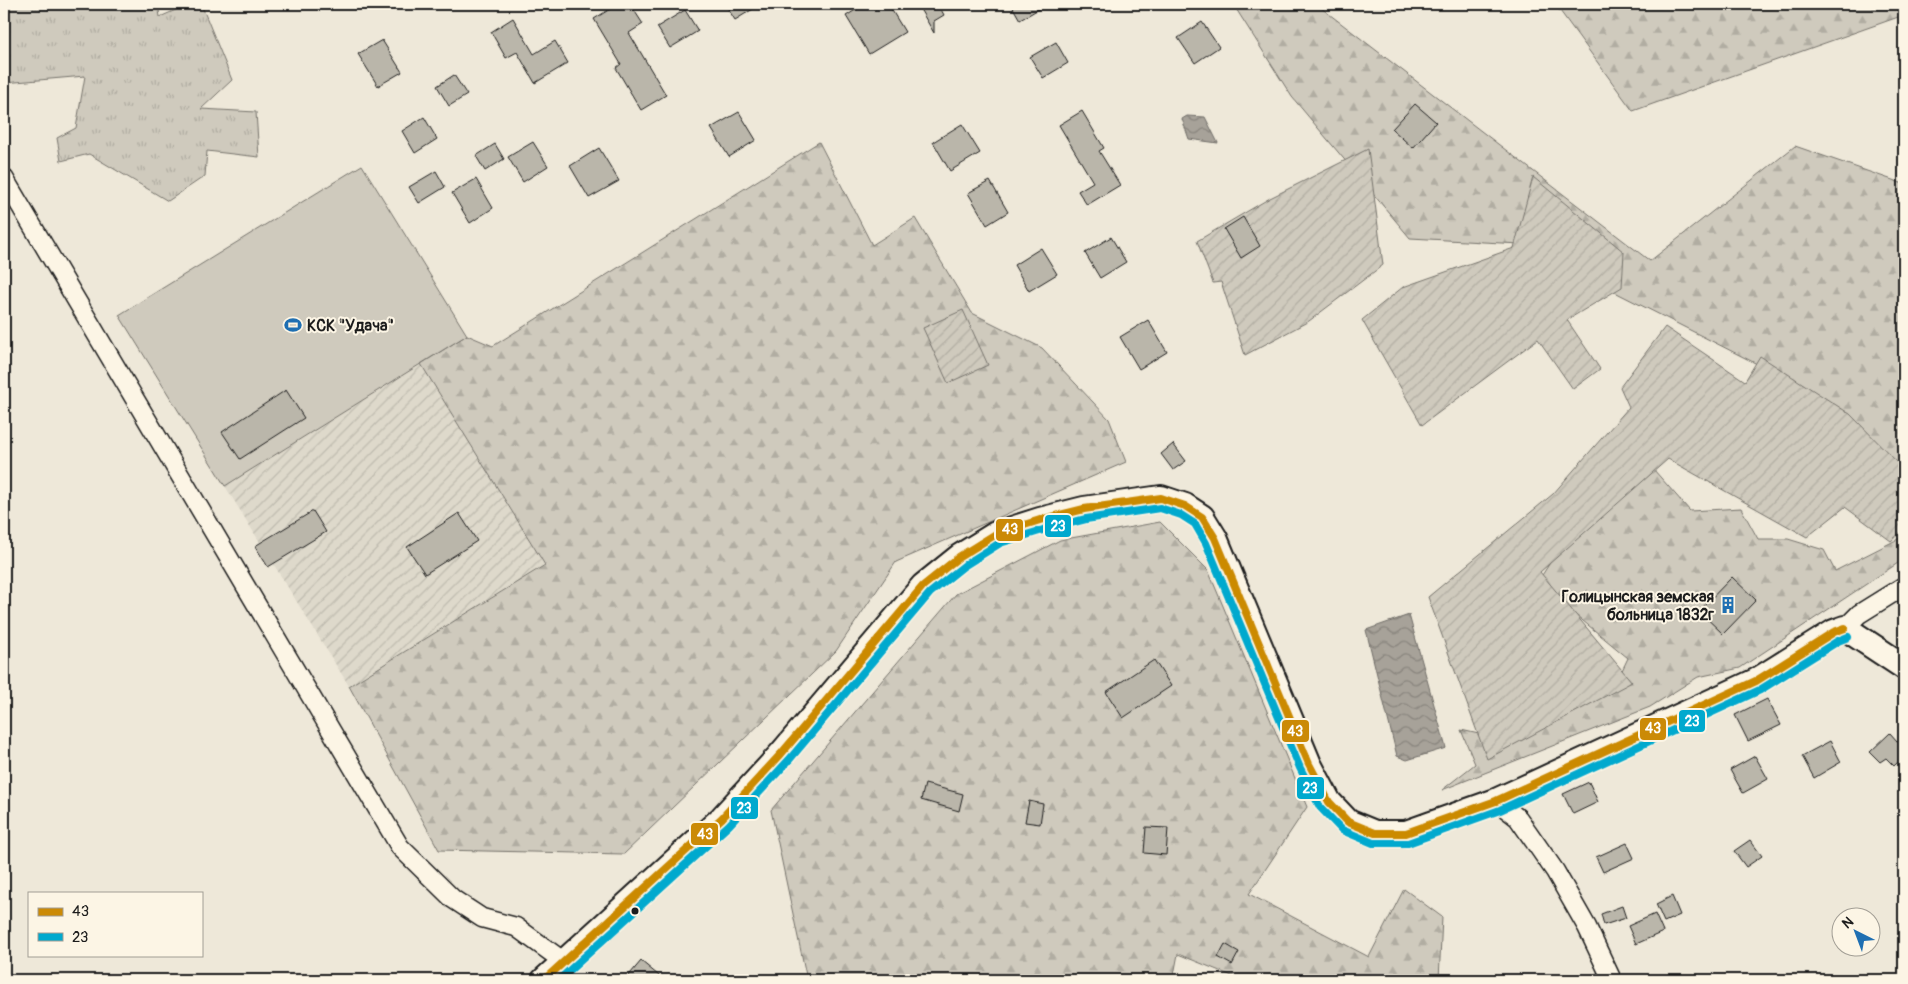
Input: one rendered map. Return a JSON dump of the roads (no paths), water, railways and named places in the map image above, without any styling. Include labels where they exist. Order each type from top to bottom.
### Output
[{"type":"street","points":[[4,178],[400,847],[453,899],[482,918],[516,927],[563,961]]},
{"type":"street","points":[[544,980],[722,818],[781,754],[923,586],[959,557],[996,534],[1031,522],[1084,509],[1136,500],[1161,498],[1185,506],[1202,517],[1215,538],[1308,764],[1329,802],[1348,822],[1375,833],[1406,833],[1496,801],[1756,681],[1834,632],[1845,628],[1859,614],[1904,586]]},
{"type":"street","points":[[1845,628],[1904,667]]},
{"type":"street","points":[[1496,801],[1518,818],[1555,871],[1587,926],[1612,980]]},
{"type":"water","points":[[1187,116],[1205,117],[1218,143],[1189,139],[1182,119]]},
{"type":"water","points":[[1409,615],[1446,748],[1407,760],[1397,756],[1366,630]]},
{"type":"place","name":"КСК \"Удача\"","points":[[293,325]]},
{"type":"place","name":"Голицынская земская больница 1832г","points":[[1728,605]]}]
